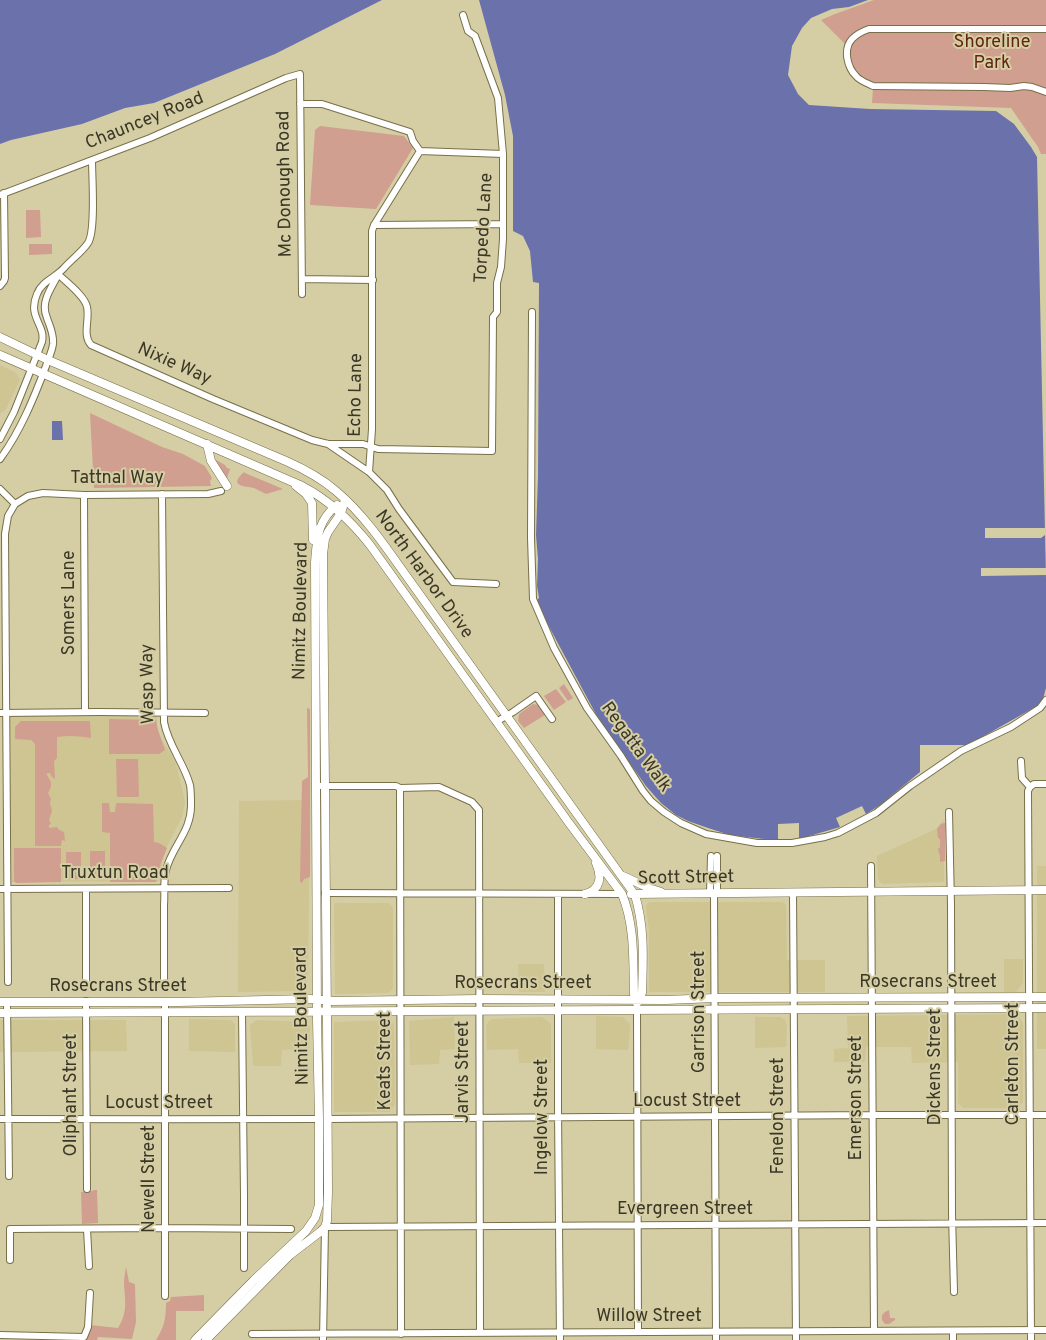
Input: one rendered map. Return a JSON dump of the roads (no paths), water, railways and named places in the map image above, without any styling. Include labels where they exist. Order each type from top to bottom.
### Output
[{"type":"main road","name":"North Harbor Drive","points":[[0,337],[48,360],[286,461],[332,487],[368,524],[635,895],[641,917],[642,944],[642,994],[638,999],[637,1010]]},
{"type":"main road","name":"North Harbor Drive","points":[[0,355],[314,492],[353,525],[370,545],[622,894],[632,932],[634,994],[638,999]]},
{"type":"main road","points":[[207,444],[211,461],[224,488]]},
{"type":"main road","points":[[286,479],[306,494],[312,503],[315,562]]},
{"type":"main road","name":"Nimitz Boulevard","points":[[324,1227],[327,1221],[328,1205],[317,1012],[315,562],[319,530],[334,507],[345,500]]},
{"type":"main road","name":"Nimitz Boulevard","points":[[195,1340],[307,1230],[317,1214],[327,1012],[323,554],[325,539],[341,513],[345,500]]},
{"type":"main road","points":[[585,894],[595,888],[600,880],[599,871],[591,852]]},
{"type":"main road","points":[[621,875],[649,888],[673,894]]},
{"type":"main road","name":"Scott Street","points":[[622,894],[1046,890]]},
{"type":"main road","name":"Rosecrans Street","points":[[4,1002],[1046,997]]},
{"type":"main road","name":"Rosecrans Street","points":[[4,1012],[1046,1008]]},
{"type":"main road","points":[[206,1340],[290,1255],[318,1234],[324,1227],[319,1199]]},
{"type":"street","name":"Torpedo Lane","points":[[372,447],[378,449],[492,451],[493,317],[497,312],[497,283],[501,267],[503,154],[498,98],[475,36],[468,31],[463,15]]},
{"type":"street","points":[[1046,29],[869,29],[852,39],[847,53],[848,62],[854,75],[873,86],[1010,88],[1024,86],[1046,92]]},
{"type":"street","name":"Mc Donough Road","points":[[300,74],[302,294]]},
{"type":"street","name":"Chauncey Road","points":[[2,194],[150,138],[286,78],[300,74]]},
{"type":"street","points":[[300,104],[322,104],[410,132],[413,141],[420,151],[503,154]]},
{"type":"street","name":"Echo Lane","points":[[369,472],[372,447],[373,280],[371,243],[374,224],[420,151]]},
{"type":"street","points":[[0,439],[14,412],[42,342],[43,336],[34,312],[35,299],[38,292],[44,283],[58,274],[87,245],[90,238],[92,225],[92,160]]},
{"type":"street","points":[[0,286],[4,281],[5,274],[2,194]]},
{"type":"street","points":[[374,224],[502,224]]},
{"type":"street","points":[[0,459],[18,430],[43,374],[53,346],[53,336],[44,304],[47,294],[58,274]]},
{"type":"street","name":"Nixie Way","points":[[58,274],[80,296],[87,307],[87,335],[91,345],[214,400],[325,444]]},
{"type":"street","points":[[302,279],[373,280]]},
{"type":"street","name":"Regatta Walk","points":[[532,312],[533,599],[554,648],[587,708],[643,791],[664,812],[680,823],[706,834],[757,843],[792,843],[825,837],[838,833],[876,813],[910,786],[961,751],[1010,727],[1040,708],[1046,700]]},
{"type":"street","points":[[325,444],[363,444],[372,447]]},
{"type":"street","points":[[325,444],[369,472],[387,490],[454,582],[496,584]]},
{"type":"street","name":"Tattnal Way","points":[[15,504],[28,496],[43,493],[84,495],[208,494],[215,493],[224,488]]},
{"type":"street","points":[[0,489],[15,504],[8,516],[6,525],[3,570],[3,889],[8,982]]},
{"type":"street","name":"Wasp Way","points":[[162,494],[163,713],[165,732],[190,786],[191,807],[188,825],[171,855],[166,871],[164,888],[164,981]]},
{"type":"street","name":"Somers Lane","points":[[84,495],[85,712]]},
{"type":"street","points":[[496,722],[536,696],[552,719]]},
{"type":"street","points":[[3,712],[205,713]]},
{"type":"street","name":"Carleton Street","points":[[1021,761],[1022,778],[1030,787],[1028,791],[1031,1340]]},
{"type":"street","points":[[1030,787],[1034,784],[1046,784]]},
{"type":"street","points":[[316,786],[396,786],[400,788]]},
{"type":"street","name":"Jarvis Street","points":[[400,788],[439,787],[472,802],[479,810],[480,1333]]},
{"type":"street","name":"Keats Street","points":[[400,788],[401,1334]]},
{"type":"street","name":"Dickens Street","points":[[949,812],[954,1292]]},
{"type":"street","name":"Garrison Street","points":[[714,856],[716,1340]]},
{"type":"street","name":"Emerson Street","points":[[871,866],[874,1331]]},
{"type":"street","name":"Truxtun Road","points":[[3,889],[230,888]]},
{"type":"street","points":[[86,889],[86,982]]},
{"type":"street","name":"Scott Street","points":[[326,893],[622,894]]},
{"type":"street","name":"Fenelon Street","points":[[793,893],[796,1340]]},
{"type":"street","name":"Ingelow Street","points":[[558,894],[560,1340]]},
{"type":"street","points":[[4,1002],[9,1176]]},
{"type":"street","name":"Oliphant Street","points":[[86,1002],[87,1189]]},
{"type":"street","name":"Newell Street","points":[[165,1002],[165,1296]]},
{"type":"street","points":[[637,1010],[638,1332]]},
{"type":"street","points":[[242,1012],[244,1268]]},
{"type":"street","name":"Locust Street","points":[[0,1119],[401,1119],[479,1117],[1046,1115]]},
{"type":"street","name":"Evergreen Street","points":[[324,1227],[1046,1223]]},
{"type":"street","points":[[323,1337],[324,1227]]},
{"type":"street","points":[[10,1260],[10,1229],[291,1229]]},
{"type":"street","points":[[87,1229],[89,1266]]},
{"type":"street","points":[[0,1335],[8,1337],[84,1337],[88,1327],[90,1293]]},
{"type":"street","name":"Willow Street","points":[[252,1334],[323,1337],[560,1332],[953,1332],[1046,1330]]},
{"type":"street","points":[[953,1332],[953,1340]]},
{"type":"water","points":[[0,0],[382,0],[275,54],[154,103],[125,108],[82,124],[0,144]]},
{"type":"water","points":[[479,0],[868,0],[849,7],[832,9],[811,18],[802,28],[792,46],[788,75],[798,94],[809,105],[870,109],[996,111],[1014,124],[1037,157],[1046,579],[1046,688],[1043,699],[1037,706],[968,745],[920,745],[920,772],[866,814],[862,806],[836,818],[840,827],[799,839],[799,823],[778,824],[778,839],[772,840],[730,835],[676,815],[661,803],[646,786],[598,718],[546,621],[537,600],[539,598],[536,535],[539,283],[533,282],[530,251],[523,236],[513,231],[513,136],[505,95]]},
{"type":"water","points":[[52,421],[62,421],[63,440],[52,440]]},
{"type":"park label","name":"Shoreline Park","points":[[992,53]]}]
